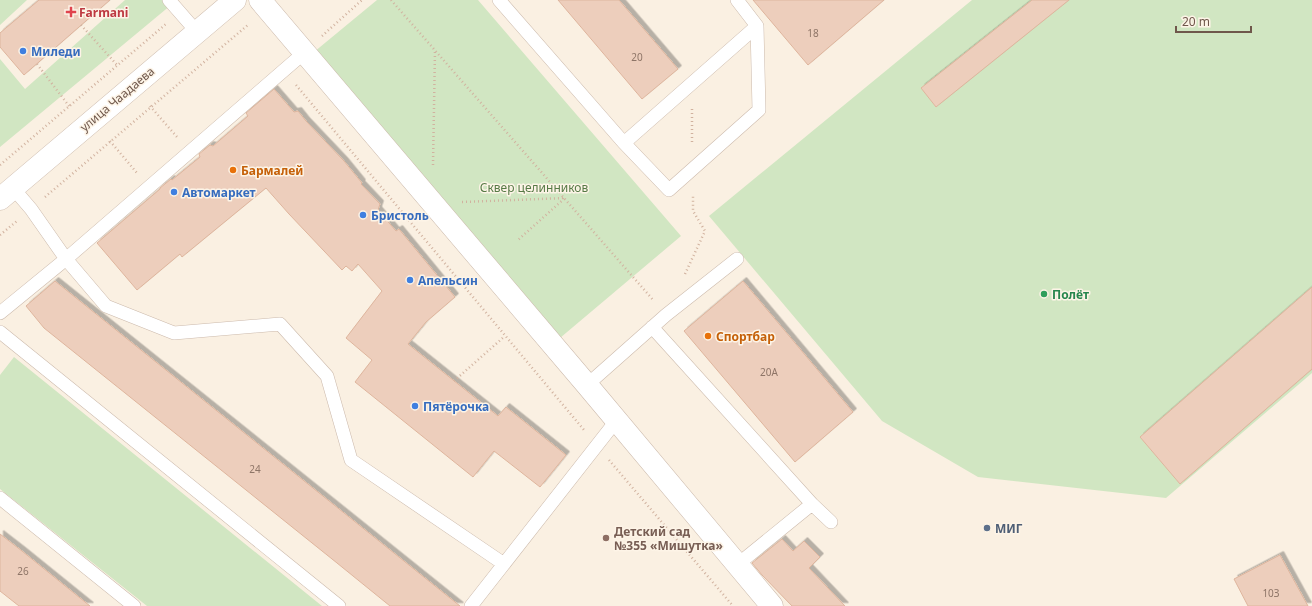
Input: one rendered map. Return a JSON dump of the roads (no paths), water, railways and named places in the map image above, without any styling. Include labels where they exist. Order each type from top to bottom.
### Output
[{"type":"street","name":"улица Чаадаева","points":[[6,193],[235,0]]},
{"type":"street","points":[[263,4],[587,385],[772,606]]},
{"type":"lane","points":[[170,0],[197,32]]},
{"type":"lane","points":[[500,0],[624,143],[669,190],[759,110],[757,26],[737,0]]},
{"type":"lane","points":[[624,143],[757,26]]},
{"type":"lane","points":[[0,314],[66,259],[305,52]]},
{"type":"lane","points":[[6,193],[31,209],[66,259],[106,306],[174,333],[280,324],[327,376],[351,460],[504,564]]},
{"type":"lane","points":[[587,385],[666,315],[737,259]]},
{"type":"lane","points":[[652,327],[812,504],[831,522]]},
{"type":"lane","points":[[0,332],[339,606]]},
{"type":"lane","points":[[471,606],[616,421]]},
{"type":"lane","points":[[0,498],[134,606]]},
{"type":"lane","points":[[737,566],[812,504]]},
{"type":"place","name":"Farmani","points":[[71,12]]},
{"type":"place","name":"Миледи","points":[[23,51]]},
{"type":"place","name":"Бармалей","points":[[233,170]]},
{"type":"place","name":"Автомаркет","points":[[174,192]]},
{"type":"place","name":"Бристоль","points":[[363,215]]},
{"type":"place","name":"Апельсин","points":[[410,280]]},
{"type":"place","name":"Полёт","points":[[1044,294]]},
{"type":"place","name":"Спортбар","points":[[708,336]]},
{"type":"place","name":"Пятёрочка","points":[[415,406]]},
{"type":"place","name":"МИГ","points":[[987,528]]},
{"type":"place","name":"Детский сад №355 «Мишутка»","points":[[606,538]]},
{"type":"park label","name":"Сквер целинников","points":[[534,187]]}]
